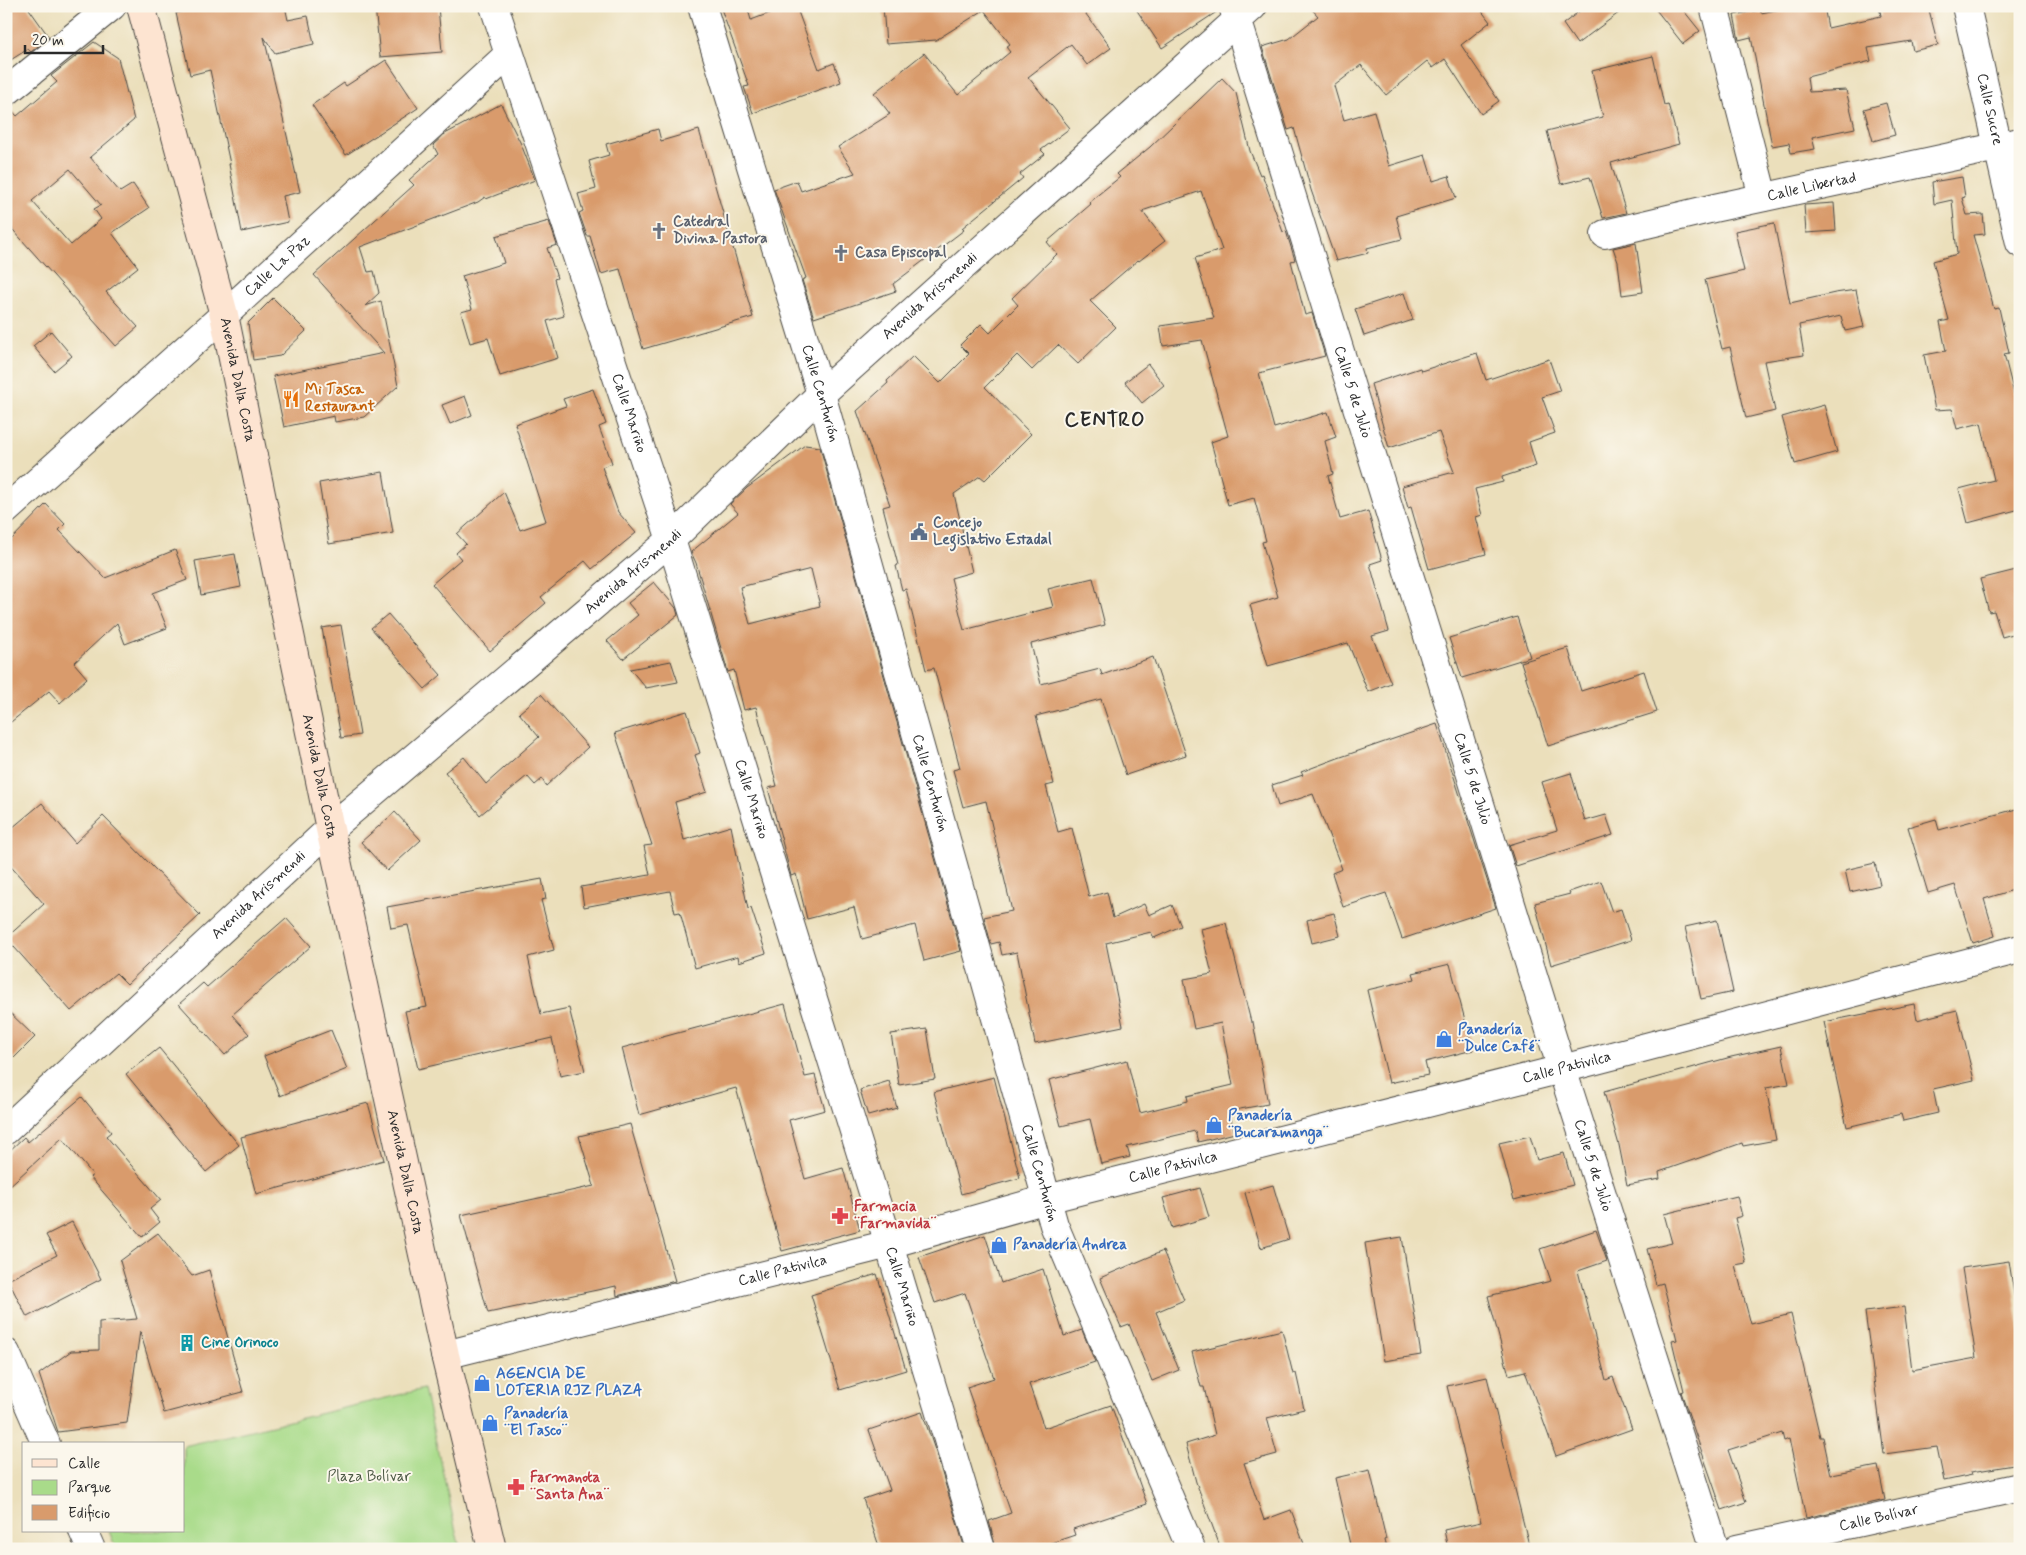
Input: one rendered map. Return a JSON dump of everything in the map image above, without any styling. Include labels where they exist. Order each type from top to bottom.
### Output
[{"type":"main road","name":"Avenida Dalla Costa","points":[[141,6],[224,315],[330,829],[445,1355],[492,1549]]},
{"type":"street","points":[[6,92],[112,6]]},
{"type":"street","points":[[494,6],[509,54]]},
{"type":"street","name":"Calle Centurión","points":[[702,6],[821,394],[1047,1199],[1062,1246],[1190,1549]]},
{"type":"street","points":[[1714,6],[1763,197]]},
{"type":"street","name":"Calle Sucre","points":[[1966,6],[2009,145],[2020,243]]},
{"type":"street","name":"Avenida Arismendi","points":[[6,1130],[330,829],[671,540],[821,394],[1241,10]]},
{"type":"street","name":"Calle 5 de Julio","points":[[1241,10],[1562,1068],[1716,1549]]},
{"type":"street","name":"Calle La Paz","points":[[6,510],[224,315],[509,54]]},
{"type":"street","name":"Calle Mariño","points":[[509,54],[671,540],[889,1244],[981,1549]]},
{"type":"street","name":"Calle Libertad","points":[[1605,234],[1763,197],[2009,145]]},
{"type":"street","name":"Calle Pativilca","points":[[445,1355],[889,1244],[1047,1199],[2020,949]]},
{"type":"street","points":[[6,1353],[45,1442]]},
{"type":"street","name":"Calle Bolívar","points":[[1737,1549],[2020,1487]]},
{"type":"street","points":[[83,1532],[91,1549]]},
{"type":"green space","name":"Plaza Bolívar","points":[[424,1389],[460,1549],[116,1549],[109,1532],[185,1532],[185,1446]]},
{"type":"building","points":[[6,6],[27,6],[49,37],[31,52],[28,49],[6,63]]},
{"type":"building","points":[[206,6],[285,6],[288,20],[308,16],[314,44],[275,53],[264,37],[300,192],[283,196],[288,222],[242,232],[210,70],[190,75],[176,13]]},
{"type":"building","points":[[375,6],[438,6],[442,52],[380,57]]},
{"type":"building","points":[[720,6],[747,6],[751,20],[789,6],[796,6],[819,69],[834,63],[841,82],[753,113],[744,87],[749,86]]},
{"type":"building","points":[[883,6],[1080,6],[1111,48],[1087,65],[1071,44],[1028,77],[1070,128],[1041,150],[1045,154],[1020,174],[1023,178],[962,228],[964,230],[893,284],[896,291],[814,318],[802,280],[806,278],[774,189],[797,181],[801,191],[855,173],[838,147],[890,114],[874,93],[924,53],[958,95],[1010,52],[1006,47],[1010,44],[984,10],[936,40],[886,44]]},
{"type":"building","points":[[1134,6],[1218,6],[1218,11],[1162,48]]},
{"type":"building","points":[[1309,6],[1478,6],[1490,22],[1461,45],[1499,101],[1481,114],[1445,59],[1433,68],[1427,61],[1386,95],[1361,65],[1334,86],[1344,120],[1374,111],[1389,166],[1425,155],[1433,181],[1449,176],[1456,198],[1396,216],[1402,239],[1367,248],[1368,253],[1336,261],[1311,190],[1294,128],[1288,130],[1262,47],[1289,39],[1318,16]]},
{"type":"building","points":[[1586,6],[1628,6],[1577,44],[1563,24]]},
{"type":"building","points":[[1653,6],[1680,6],[1700,31],[1683,44]]},
{"type":"building","points":[[1796,6],[1824,6],[1828,28],[1881,16],[1879,6],[1928,6],[1938,45],[1913,51],[1911,41],[1868,48],[1871,61],[1807,77],[1809,92],[1846,90],[1855,128],[1812,137],[1815,149],[1791,153],[1789,143],[1772,146],[1751,37],[1739,40],[1734,15],[1760,10],[1761,13]]},
{"type":"building","points":[[94,42],[118,58],[134,120],[90,157],[120,192],[133,184],[149,208],[112,233],[138,267],[106,292],[138,327],[116,346],[6,222],[6,107],[9,107],[17,116],[57,82],[51,76]],"holes":[[[70,169],[101,205],[94,209],[101,219],[71,245],[32,201]]]},
{"type":"building","points":[[1653,56],[1664,105],[1668,104],[1679,144],[1611,163],[1626,213],[1603,218],[1590,177],[1561,184],[1547,131],[1603,117],[1592,71]]},
{"type":"building","points":[[386,60],[418,108],[346,155],[312,105],[344,83],[346,86]]},
{"type":"building","points":[[1222,78],[1236,93],[1250,151],[1260,175],[1262,174],[1283,232],[1286,231],[1295,260],[1291,261],[1305,315],[1312,313],[1325,356],[1259,373],[1274,428],[1328,412],[1336,437],[1325,441],[1333,474],[1328,476],[1340,519],[1368,511],[1382,560],[1370,564],[1389,631],[1372,636],[1391,683],[1368,692],[1348,643],[1268,666],[1250,605],[1278,597],[1262,542],[1266,541],[1254,498],[1228,505],[1211,442],[1228,436],[1202,340],[1163,346],[1160,326],[1214,318],[1195,258],[1222,250],[1201,191],[1142,211],[1165,241],[1138,260],[1090,301],[1116,327],[1078,364],[1058,345],[1032,370],[1017,355],[985,387],[1031,434],[985,480],[980,476],[954,494],[972,572],[951,578],[964,630],[1053,607],[1048,589],[1093,578],[1105,625],[1031,644],[1041,684],[1100,669],[1102,675],[1153,657],[1186,755],[1126,775],[1101,699],[1036,716],[1054,784],[1046,786],[1058,832],[1072,828],[1089,897],[1107,892],[1113,918],[1144,904],[1149,915],[1172,905],[1181,926],[1154,938],[1151,932],[1106,943],[1123,1026],[1035,1044],[1017,952],[1002,955],[999,942],[991,944],[984,917],[1012,911],[986,801],[963,807],[953,770],[960,768],[934,668],[926,670],[906,589],[902,590],[896,566],[898,565],[883,507],[890,505],[857,411],[888,383],[887,381],[913,356],[940,383],[969,354],[960,345],[981,324],[990,333],[1018,305],[1012,298],[1057,254],[1047,242],[1091,204],[1089,202],[1120,177],[1117,174],[1150,147]]},
{"type":"building","points":[[1886,103],[1895,135],[1873,141],[1864,109]]},
{"type":"building","points":[[501,104],[521,144],[535,180],[486,199],[485,197],[478,202],[360,247],[368,272],[374,271],[379,293],[365,306],[381,301],[398,386],[364,417],[335,422],[334,416],[284,427],[273,376],[384,353],[314,275],[414,185],[409,180],[438,154],[433,145],[445,134]]},
{"type":"building","name":"Catedral Divina Pastora","points":[[658,129],[661,141],[699,130],[753,317],[643,349],[620,269],[601,274],[590,236],[587,236],[579,213],[583,211],[578,194],[596,189],[589,161],[609,155],[606,144]]},
{"type":"building","points":[[1962,177],[1965,197],[1962,198],[1967,215],[1983,214],[1985,234],[1973,235],[1994,309],[1999,308],[2009,353],[2004,354],[2014,394],[2020,393],[2020,509],[1968,523],[1959,489],[1994,480],[1981,423],[1957,429],[1952,409],[1935,410],[1924,355],[1946,351],[1940,322],[1949,320],[1933,261],[1957,254],[1952,200],[1934,204],[1932,182]]},
{"type":"building","points":[[1834,203],[1836,231],[1806,233],[1804,205]]},
{"type":"building","points":[[549,221],[557,245],[547,248],[557,278],[554,279],[564,316],[547,321],[558,358],[500,376],[488,338],[470,343],[461,312],[472,309],[462,276],[504,263],[496,236]]},
{"type":"building","points":[[1774,223],[1790,303],[1856,290],[1864,327],[1845,331],[1841,316],[1799,325],[1804,355],[1764,361],[1775,411],[1746,418],[1730,347],[1722,349],[1705,280],[1744,271],[1735,231]]},
{"type":"building","points":[[1636,243],[1643,292],[1622,295],[1618,262],[1613,248]]},
{"type":"building","points":[[1404,293],[1413,320],[1364,336],[1355,309]]},
{"type":"building","points":[[273,298],[306,331],[280,356],[253,360],[248,323]]},
{"type":"building","points":[[51,331],[72,356],[54,371],[33,346]]},
{"type":"building","points":[[1477,353],[1486,380],[1549,359],[1560,391],[1542,397],[1555,433],[1529,442],[1536,466],[1502,477],[1503,482],[1475,489],[1482,515],[1476,517],[1486,554],[1429,569],[1411,507],[1408,508],[1402,486],[1454,472],[1439,432],[1389,448],[1371,384],[1420,368],[1421,371]]},
{"type":"building","points":[[1148,364],[1164,385],[1142,403],[1125,382]]},
{"type":"building","points":[[593,389],[606,424],[599,427],[612,463],[602,467],[618,512],[636,533],[592,569],[585,561],[541,597],[546,603],[490,651],[432,584],[461,559],[456,553],[466,544],[457,534],[504,492],[520,530],[546,521],[515,424],[566,406],[563,399]]},
{"type":"building","points":[[465,396],[472,415],[450,424],[442,405]]},
{"type":"building","points":[[1824,405],[1837,452],[1795,464],[1782,417]]},
{"type":"building","points":[[805,445],[820,447],[961,951],[924,961],[915,925],[862,939],[854,907],[807,919],[796,874],[791,876],[768,788],[777,786],[756,707],[744,710],[734,670],[728,672],[696,563],[691,552],[738,513],[730,504],[747,488]],"holes":[[[811,569],[820,606],[750,624],[740,587]]]},
{"type":"building","points":[[383,472],[393,533],[329,544],[319,483]]},
{"type":"building","points":[[46,504],[65,524],[59,530],[105,578],[175,550],[187,580],[153,593],[167,628],[125,644],[117,623],[74,663],[87,678],[60,703],[49,691],[6,726],[6,545]]},
{"type":"building","points":[[235,554],[241,587],[201,595],[195,561]]},
{"type":"building","points":[[2020,569],[2020,632],[2002,637],[1994,611],[1989,612],[1980,579]]},
{"type":"building","points":[[654,582],[676,608],[678,615],[623,659],[607,641],[638,615],[628,603]]},
{"type":"building","points":[[388,614],[441,675],[425,689],[371,628]]},
{"type":"building","points":[[1517,617],[1530,657],[1462,678],[1449,638]]},
{"type":"building","points":[[341,625],[360,735],[341,738],[322,628]]},
{"type":"building","points":[[1568,648],[1581,691],[1644,671],[1657,712],[1548,746],[1521,662]]},
{"type":"building","points":[[671,661],[678,682],[646,688],[630,669]]},
{"type":"building","points":[[541,694],[588,747],[546,786],[542,779],[535,785],[527,776],[480,815],[445,772],[464,757],[486,784],[539,737],[519,713]]},
{"type":"building","points":[[687,711],[700,753],[695,755],[707,792],[675,802],[684,840],[731,826],[748,909],[751,908],[766,953],[739,962],[738,956],[695,968],[680,912],[675,913],[670,891],[584,907],[581,887],[650,875],[644,846],[652,845],[615,733]]},
{"type":"building","points":[[1437,724],[1496,908],[1402,939],[1386,893],[1343,907],[1332,873],[1342,869],[1313,794],[1278,806],[1272,785],[1303,775],[1301,772],[1338,758]]},
{"type":"building","points":[[1571,773],[1585,821],[1606,815],[1613,835],[1516,866],[1509,845],[1557,830],[1542,782]]},
{"type":"building","points":[[42,803],[75,843],[103,816],[200,915],[127,984],[116,973],[71,1011],[6,938],[44,904],[6,861],[6,833]]},
{"type":"building","points":[[2020,808],[2020,888],[1984,899],[1995,936],[1973,943],[1955,885],[1928,893],[1908,827],[1936,819],[1939,830]]},
{"type":"building","points":[[395,812],[421,840],[387,871],[361,842]]},
{"type":"building","points":[[1875,863],[1880,885],[1850,892],[1845,870]]},
{"type":"building","points":[[542,879],[546,899],[541,900],[554,950],[528,957],[541,1014],[569,1008],[585,1071],[560,1076],[552,1038],[418,1069],[405,1011],[427,1007],[408,925],[391,928],[387,907]]},
{"type":"building","points":[[1601,881],[1612,912],[1621,909],[1631,940],[1551,965],[1535,903],[1570,894],[1569,892]]},
{"type":"building","points":[[1334,913],[1340,936],[1312,943],[1307,920]]},
{"type":"building","points":[[286,918],[311,946],[232,1015],[249,1034],[225,1055],[179,1004],[203,983],[207,987]]},
{"type":"building","points":[[1717,920],[1733,992],[1701,999],[1685,927]]},
{"type":"building","points":[[1226,923],[1251,1022],[1253,1022],[1268,1104],[1229,1111],[1235,1133],[1198,1142],[1195,1131],[1127,1147],[1130,1157],[1101,1164],[1090,1119],[1061,1126],[1049,1080],[1127,1060],[1140,1113],[1188,1101],[1187,1096],[1233,1085],[1221,1023],[1194,1029],[1184,979],[1212,974],[1201,929]]},
{"type":"building","points":[[1450,964],[1473,1050],[1425,1062],[1428,1075],[1389,1083],[1367,990],[1415,979],[1413,973]]},
{"type":"building","points":[[785,1004],[805,1077],[815,1075],[825,1110],[789,1120],[805,1179],[843,1168],[860,1230],[782,1251],[736,1088],[639,1115],[622,1048]]},
{"type":"building","points":[[1914,1004],[1917,1020],[1957,1010],[1974,1080],[1933,1089],[1938,1113],[1903,1121],[1901,1114],[1847,1127],[1824,1022]]},
{"type":"building","points":[[6,1009],[35,1037],[6,1066]]},
{"type":"building","points":[[927,1029],[935,1079],[899,1085],[891,1034]]},
{"type":"building","points":[[331,1030],[347,1069],[280,1096],[264,1056]]},
{"type":"building","points":[[1781,1046],[1789,1084],[1766,1088],[1776,1140],[1743,1146],[1742,1143],[1659,1172],[1660,1179],[1627,1185],[1619,1145],[1604,1092],[1731,1057]]},
{"type":"building","points":[[159,1048],[239,1145],[206,1172],[126,1074]]},
{"type":"building","points":[[994,1077],[1020,1178],[961,1194],[934,1092]]},
{"type":"building","points":[[889,1081],[897,1108],[868,1116],[860,1090]]},
{"type":"building","points":[[82,1097],[111,1132],[106,1136],[161,1200],[150,1209],[160,1222],[142,1237],[90,1177],[93,1175],[62,1138],[6,1189],[6,1154],[24,1137],[28,1142]]},
{"type":"building","points":[[368,1103],[384,1160],[256,1194],[241,1137]]},
{"type":"building","points":[[630,1124],[675,1281],[617,1296],[616,1286],[488,1313],[461,1215],[594,1186],[579,1136]]},
{"type":"building","points":[[1530,1136],[1537,1160],[1564,1153],[1573,1185],[1514,1200],[1499,1143]]},
{"type":"building","points":[[1273,1185],[1289,1239],[1261,1248],[1245,1193]]},
{"type":"building","points":[[1200,1188],[1209,1217],[1172,1228],[1163,1198]]},
{"type":"building","points":[[1737,1196],[1742,1216],[1735,1218],[1746,1263],[1735,1265],[1751,1324],[1791,1314],[1820,1437],[1823,1437],[1831,1475],[1878,1466],[1885,1500],[1806,1518],[1789,1439],[1784,1441],[1782,1433],[1728,1450],[1746,1502],[1722,1510],[1681,1392],[1684,1391],[1672,1341],[1677,1340],[1663,1283],[1656,1285],[1647,1249],[1672,1243],[1664,1214]]},
{"type":"building","points":[[72,1222],[101,1279],[27,1317],[8,1280],[57,1255],[46,1235]]},
{"type":"building","points":[[1596,1230],[1607,1261],[1578,1271],[1606,1380],[1613,1377],[1632,1429],[1556,1456],[1525,1371],[1509,1375],[1488,1296],[1551,1281],[1540,1249]]},
{"type":"building","points":[[158,1233],[192,1276],[209,1270],[243,1392],[164,1413],[140,1331],[127,1423],[58,1432],[39,1374],[71,1351],[99,1350],[99,1322],[137,1319],[120,1261]]},
{"type":"building","points":[[985,1235],[1001,1283],[1043,1269],[1064,1336],[1082,1330],[1095,1362],[1029,1384],[1044,1428],[1111,1405],[1147,1504],[1073,1529],[1075,1535],[1033,1549],[996,1549],[989,1521],[1011,1513],[967,1387],[994,1378],[965,1293],[935,1303],[919,1257]]},
{"type":"building","points":[[1402,1237],[1421,1355],[1384,1361],[1365,1243]]},
{"type":"building","points":[[1163,1251],[1184,1300],[1156,1312],[1179,1370],[1152,1381],[1129,1324],[1121,1327],[1100,1278]]},
{"type":"building","points":[[2009,1261],[2020,1333],[2020,1464],[1971,1472],[1972,1475],[1944,1481],[1937,1447],[1884,1454],[1865,1312],[1904,1307],[1912,1370],[1976,1358],[1962,1268]]},
{"type":"building","points":[[877,1274],[906,1370],[840,1390],[811,1295]]},
{"type":"building","points":[[1282,1330],[1293,1374],[1296,1373],[1304,1409],[1267,1418],[1277,1454],[1244,1463],[1264,1520],[1291,1510],[1306,1549],[1221,1549],[1196,1482],[1186,1444],[1215,1435],[1204,1387],[1201,1387],[1192,1352]]},
{"type":"building","points":[[1487,1377],[1530,1549],[1448,1549],[1444,1530],[1481,1522],[1447,1386]]},
{"type":"building","points":[[922,1412],[965,1549],[880,1549],[863,1499],[890,1490],[869,1430]]},
{"type":"building","points":[[1370,1470],[1386,1539],[1384,1540],[1386,1549],[1351,1549],[1335,1478]]},
{"type":"place","name":"Catedral Divina Pastora","points":[[659,231]]},
{"type":"place","name":"Casa Episcopal","points":[[841,253]]},
{"type":"place","name":"Mi Tasca Restaurant","points":[[291,399]]},
{"type":"place","name":"Concejo Legislativo Estadal","points":[[919,532]]},
{"type":"place","name":"Panadería ¨Dulce Café¨","points":[[1444,1039]]},
{"type":"place","name":"Panadería ¨Bucaramanga¨","points":[[1214,1125]]},
{"type":"place","name":"Farmacia ¨Farmavida¨","points":[[840,1216]]},
{"type":"place","name":"Panadería Andrea","points":[[999,1245]]},
{"type":"place","name":"Cine Orinoco","points":[[187,1343]]},
{"type":"place","name":"AGENCIA DE LOTERIA RJZ PLAZA","points":[[482,1383]]},
{"type":"place","name":"Panadería ¨El Tasco¨","points":[[490,1423]]},
{"type":"place","name":"Farmanota ¨Santa Ana¨","points":[[516,1487]]},
{"type":"district","name":"CENTRO","points":[[1105,420]]}]
